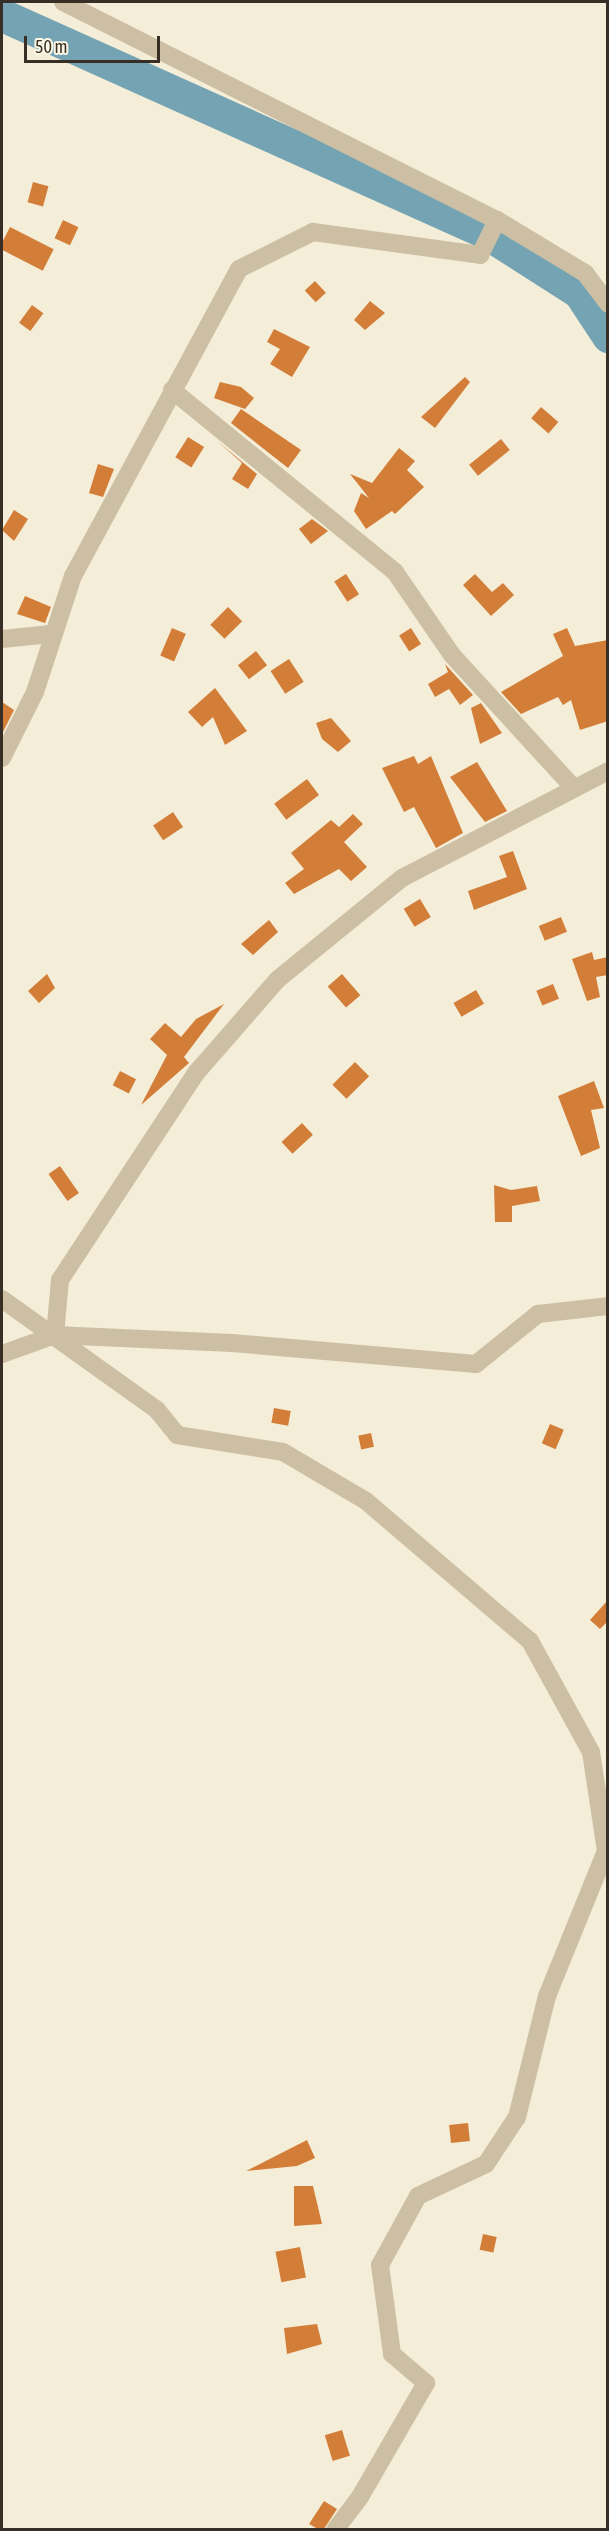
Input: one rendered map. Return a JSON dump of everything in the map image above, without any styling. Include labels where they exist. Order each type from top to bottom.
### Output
[{"type":"street","points":[[63,2],[585,273],[608,304]]},
{"type":"street","points":[[2,758],[35,692],[51,634],[74,576],[239,269],[313,232],[480,255],[495,227]]},
{"type":"street","points":[[172,390],[395,572],[452,655],[574,788]]},
{"type":"street","points":[[2,639],[51,634]]},
{"type":"street","points":[[55,1335],[60,1280],[196,1073],[277,980],[402,878],[608,771]]},
{"type":"street","points":[[2,1299],[157,1410],[177,1435],[283,1452],[366,1501],[530,1641],[591,1752],[606,1851],[547,1996],[517,2117],[486,2164],[418,2196],[380,2265],[393,2354],[426,2383],[360,2497],[335,2529]]},
{"type":"street","points":[[2,1354],[55,1335],[232,1342],[476,1364],[538,1314],[608,1306]]},
{"type":"building","points":[[33,182],[48,186],[43,206],[28,202]]},
{"type":"building","points":[[63,220],[78,227],[70,245],[55,238]]},
{"type":"building","points":[[10,227],[54,249],[43,271],[2,250],[2,243]]},
{"type":"building","points":[[315,281],[326,293],[316,302],[305,291]]},
{"type":"building","points":[[370,301],[385,313],[365,330],[354,320]]},
{"type":"building","points":[[32,305],[43,313],[30,331],[19,323]]},
{"type":"building","points":[[274,329],[310,347],[292,377],[270,364],[280,349],[267,342]]},
{"type":"building","points":[[465,377],[470,382],[435,428],[421,417]]},
{"type":"building","points":[[220,382],[241,387],[254,398],[245,409],[214,398]]},
{"type":"building","points":[[541,407],[558,422],[549,433],[531,418]]},
{"type":"building","points":[[241,409],[301,450],[288,468],[231,423]]},
{"type":"building","points":[[188,437],[204,447],[191,467],[175,457]]},
{"type":"building","points":[[501,439],[510,450],[478,476],[469,465]]},
{"type":"building","points":[[217,441],[257,474],[248,489],[232,479],[242,463]]},
{"type":"building","points":[[399,448],[415,461],[407,470],[424,487],[395,514],[392,511],[366,529],[354,511],[361,493],[369,498],[350,474],[372,483]]},
{"type":"building","points":[[98,464],[114,469],[103,497],[89,493]]},
{"type":"building","points":[[14,510],[28,519],[14,541],[2,530]]},
{"type":"building","points":[[312,519],[328,531],[311,544],[299,529]]},
{"type":"building","points":[[346,574],[359,594],[347,602],[334,582]]},
{"type":"building","points":[[475,574],[492,592],[503,583],[514,595],[491,616],[463,585]]},
{"type":"building","points":[[25,596],[51,607],[45,623],[17,614]]},
{"type":"building","points":[[228,607],[242,621],[224,639],[210,625]]},
{"type":"building","points":[[172,628],[186,634],[174,661],[160,656]]},
{"type":"building","points":[[411,628],[421,644],[409,652],[399,635]]},
{"type":"building","points":[[567,628],[575,646],[608,640],[608,721],[580,730],[571,700],[563,705],[558,697],[521,714],[501,692],[563,656],[553,634]]},
{"type":"building","points":[[256,651],[267,665],[249,679],[238,665]]},
{"type":"building","points":[[289,659],[304,682],[285,694],[271,671]]},
{"type":"building","points":[[445,664],[473,695],[460,705],[449,689],[435,697],[428,684],[448,672]]},
{"type":"building","points":[[215,688],[247,731],[225,745],[213,717],[202,727],[188,712]]},
{"type":"building","points":[[2,702],[14,710],[2,734]]},
{"type":"building","points":[[481,703],[502,733],[480,744],[471,708]]},
{"type":"building","points":[[331,718],[351,741],[338,752],[322,739],[316,723]]},
{"type":"building","points":[[414,756],[418,764],[431,756],[463,833],[436,848],[414,807],[404,812],[382,768]]},
{"type":"building","points":[[477,762],[507,811],[485,822],[450,777]]},
{"type":"building","points":[[307,779],[319,795],[286,820],[274,804]]},
{"type":"building","points":[[173,812],[183,827],[163,840],[153,825]]},
{"type":"building","points":[[353,814],[363,824],[344,842],[367,867],[351,881],[339,869],[294,894],[285,883],[304,869],[291,853],[331,820],[339,827]]},
{"type":"building","points":[[513,851],[527,889],[474,910],[468,891],[507,877],[499,856]]},
{"type":"building","points":[[420,899],[431,917],[415,927],[404,909]]},
{"type":"building","points":[[561,917],[567,932],[545,941],[539,926]]},
{"type":"building","points":[[269,920],[278,932],[253,955],[241,944]]},
{"type":"building","points":[[592,952],[594,960],[608,957],[608,975],[596,977],[600,997],[587,1001],[572,959]]},
{"type":"building","points":[[47,974],[55,988],[39,1003],[28,991]]},
{"type":"building","points":[[342,974],[360,995],[346,1008],[328,986]]},
{"type":"building","points":[[553,984],[559,999],[542,1006],[536,991]]},
{"type":"building","points":[[476,990],[484,1004],[461,1017],[453,1003]]},
{"type":"building","points":[[224,1004],[184,1057],[189,1063],[141,1105],[167,1055],[150,1039],[165,1023],[181,1037],[196,1019]]},
{"type":"building","points":[[355,1062],[369,1076],[347,1099],[332,1085]]},
{"type":"building","points":[[120,1071],[136,1079],[129,1093],[113,1085]]},
{"type":"building","points":[[594,1081],[604,1108],[591,1110],[600,1148],[581,1156],[558,1096]]},
{"type":"building","points":[[302,1123],[313,1135],[292,1154],[282,1142]]},
{"type":"building","points":[[60,1166],[79,1193],[67,1201],[49,1174]]},
{"type":"building","points":[[494,1185],[511,1190],[537,1186],[540,1201],[512,1206],[512,1222],[495,1222]]},
{"type":"building","points":[[274,1408],[291,1411],[288,1426],[271,1423]]},
{"type":"building","points":[[550,1424],[564,1430],[556,1449],[542,1443]]},
{"type":"building","points":[[371,1433],[374,1447],[361,1449],[358,1436]]},
{"type":"building","points":[[608,1600],[608,1621],[600,1629],[590,1620]]},
{"type":"building","points":[[468,2123],[470,2141],[451,2143],[449,2125]]},
{"type":"building","points":[[307,2140],[315,2158],[297,2166],[246,2171]]},
{"type":"building","points":[[294,2186],[313,2186],[322,2224],[294,2226]]},
{"type":"building","points":[[483,2234],[497,2237],[493,2253],[480,2250]]},
{"type":"building","points":[[300,2247],[306,2277],[281,2282],[275,2252]]},
{"type":"building","points":[[317,2324],[322,2344],[287,2354],[284,2328]]},
{"type":"building","points":[[342,2430],[350,2456],[333,2461],[325,2435]]},
{"type":"building","points":[[324,2501],[337,2509],[324,2529],[318,2529],[309,2524]]},
{"type":"waterway","points":[[2,15],[485,232],[579,292],[608,336]]}]
